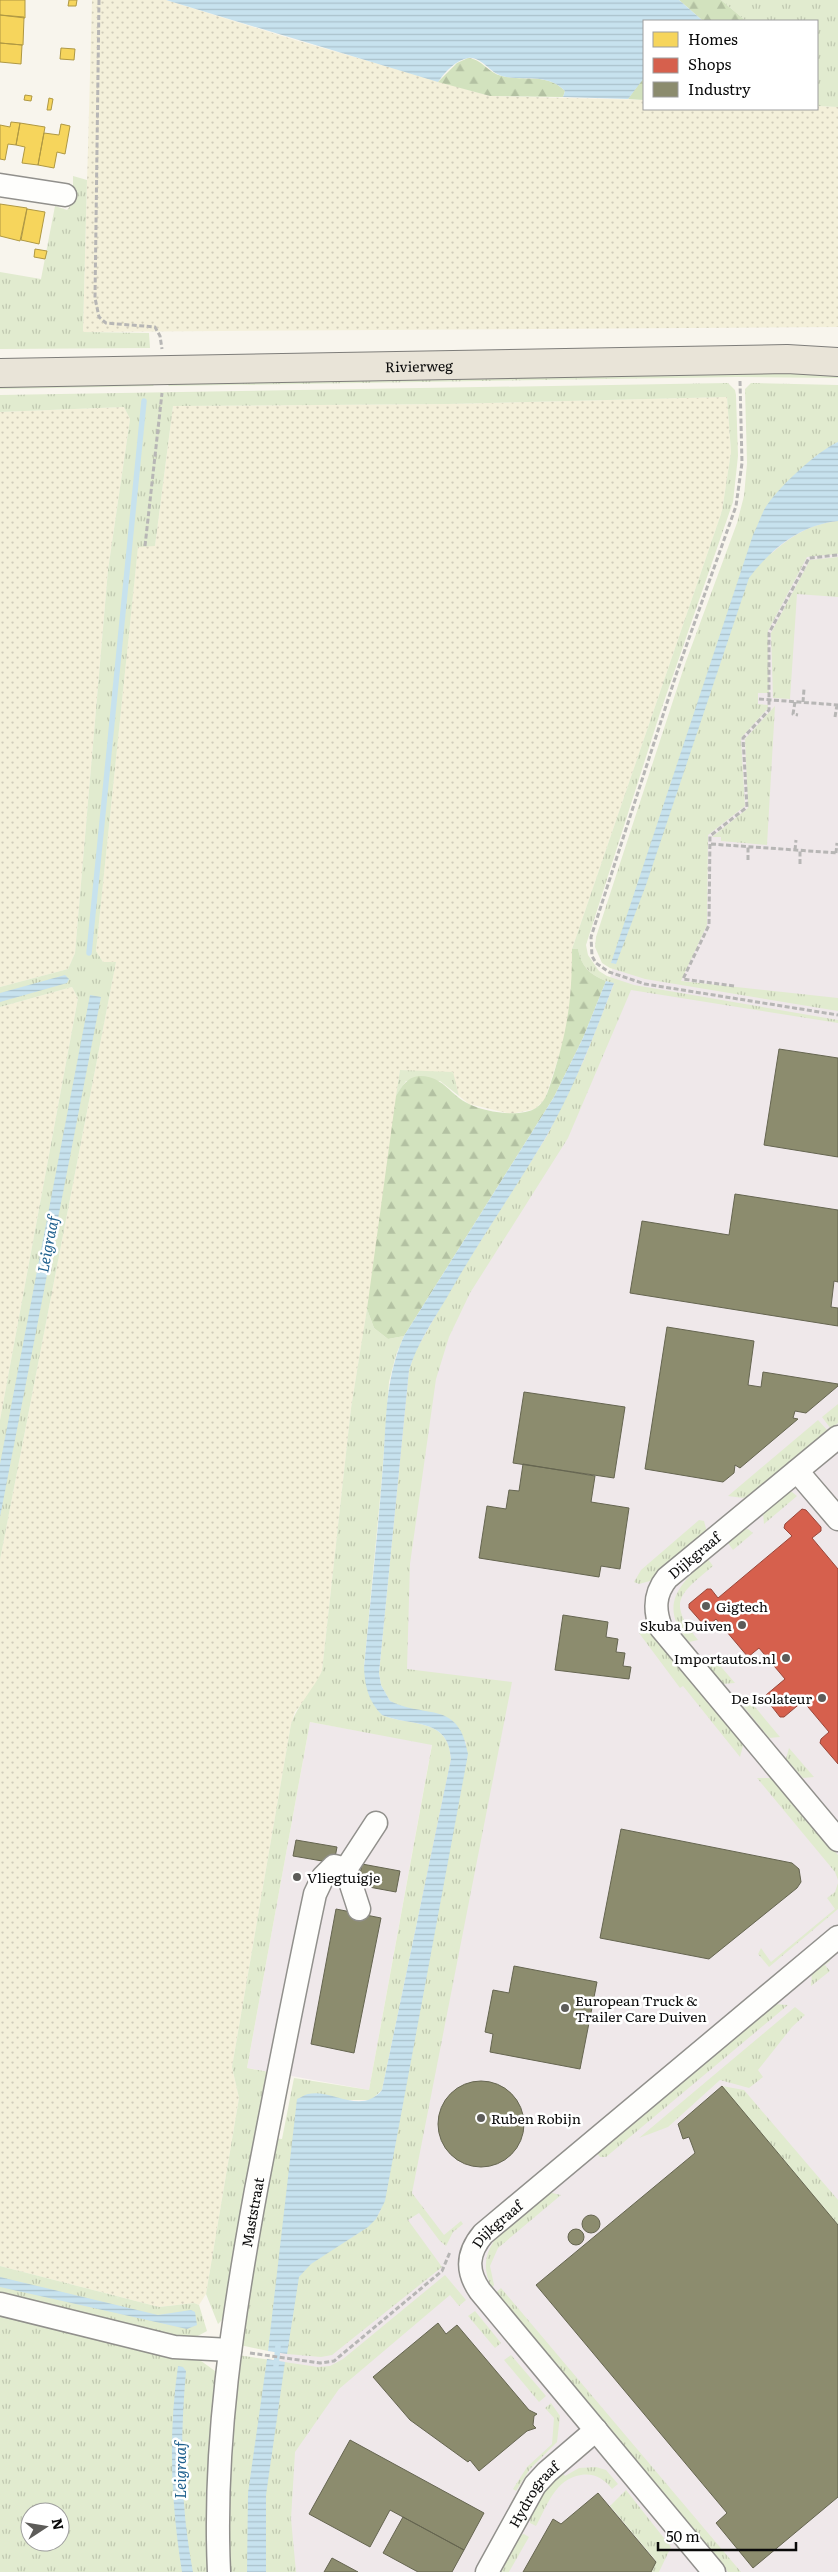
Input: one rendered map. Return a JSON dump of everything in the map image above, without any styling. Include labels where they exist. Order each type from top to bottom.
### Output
[{"type":"main road","name":"Rivierweg","points":[[0,373],[162,361],[787,359],[838,362]]},
{"type":"street","points":[[0,184],[65,195]]},
{"type":"street","name":"Dijkgraaf","points":[[838,1437],[667,1578],[656,1595],[656,1617],[661,1628],[838,1840]]},
{"type":"street","points":[[797,1471],[838,1519]]},
{"type":"street","points":[[359,1909],[346,1869],[376,1823]]},
{"type":"street","name":"Maststraat","points":[[219,2572],[218,2522],[235,2305],[278,2074],[315,1894],[323,1877],[334,1866],[346,1869]]},
{"type":"street","name":"Dijkgraaf","points":[[714,2572],[480,2292],[470,2273],[469,2264],[473,2247],[483,2234],[838,1936]]},
{"type":"street","points":[[0,2304],[174,2347],[230,2350]]},
{"type":"street","name":"Hydrograaf","points":[[487,2572],[535,2485],[547,2472],[596,2430]]},
{"type":"path","points":[[99,0],[97,307],[99,317],[106,323],[155,327],[160,336],[162,390],[145,546]]},
{"type":"path","points":[[740,380],[742,463],[736,506],[674,682],[591,937],[590,947],[596,963],[603,970],[645,984],[838,1015]]},
{"type":"path","points":[[734,986],[683,979],[709,925],[710,836],[747,807],[744,738],[769,710],[769,633],[809,558],[838,555]]},
{"type":"path","points":[[803,702],[804,689]]},
{"type":"path","points":[[759,699],[837,705],[835,717]]},
{"type":"path","points":[[795,702],[793,714],[798,715]]},
{"type":"path","points":[[795,850],[796,840]]},
{"type":"path","points":[[711,844],[837,853],[837,843]]},
{"type":"path","points":[[748,846],[748,860]]},
{"type":"path","points":[[800,850],[800,864]]},
{"type":"path","points":[[259,2353],[320,2364],[334,2361],[442,2270]]},
{"type":"shaded area","points":[[92,0],[166,0],[295,40],[490,96],[643,100],[643,110],[818,110],[818,106],[838,107],[838,327],[83,332]]},
{"type":"shaded area","points":[[727,397],[731,452],[722,511],[572,949],[572,990],[566,1034],[545,1099],[535,1109],[511,1114],[469,1104],[459,1096],[455,1083],[429,1073],[400,1070],[377,1249],[351,1408],[322,1671],[315,1687],[295,1712],[291,1724],[232,2067],[239,2098],[206,2294],[199,2305],[194,2303],[159,2307],[0,2266],[0,1560],[116,962],[103,962],[96,951],[138,546],[155,546],[173,406],[448,404]]},
{"type":"shaded area","points":[[124,407],[130,419],[108,570],[75,953],[68,969],[0,987],[0,412]]},
{"type":"shaded area","points":[[838,484],[838,2572],[256,2572],[257,2503],[279,2345],[391,2103],[448,1722],[388,1709],[396,1384],[552,1114],[609,982],[614,962],[746,574]]},
{"type":"shaded area","points":[[72,987],[78,998],[0,1420],[0,1007]]},
{"type":"shaded area","points":[[310,1722],[432,1744],[369,2090],[247,2068]]},
{"type":"green space","points":[[679,0],[721,0],[745,20],[702,20]]},
{"type":"green space","points":[[721,0],[838,0],[838,107],[818,106],[818,20],[745,20]]},
{"type":"green space","points":[[468,58],[477,61],[502,76],[550,81],[565,91],[563,97],[490,96],[438,82],[457,63]]},
{"type":"green space","points":[[643,78],[643,100],[628,99]]},
{"type":"green space","points":[[73,176],[87,180],[83,332],[149,333],[150,348],[0,349],[0,272],[41,279],[55,206],[67,210],[73,203]]},
{"type":"green space","points":[[711,372],[838,373],[838,378],[736,377],[168,386],[172,381]]},
{"type":"green space","points":[[151,383],[154,386],[0,389],[0,384]]},
{"type":"green space","points":[[728,383],[735,390],[736,395],[738,456],[733,502],[660,713],[586,945],[588,955],[599,971],[607,976],[634,985],[838,1020],[838,1023],[631,990],[568,1138],[470,1293],[449,1337],[436,1379],[410,1564],[407,1669],[512,1682],[412,2193],[444,2235],[461,2221],[463,2224],[453,2232],[446,2246],[439,2240],[419,2213],[408,2220],[442,2267],[332,2355],[321,2357],[287,2354],[293,2303],[299,2277],[315,2260],[362,2230],[380,2212],[466,1742],[390,1701],[381,1685],[379,1673],[409,1370],[415,1352],[457,1278],[547,1136],[584,1060],[614,984],[590,972],[583,963],[578,949],[572,949],[722,511],[731,452],[727,397],[448,404],[173,406],[155,546],[138,547],[96,951],[103,962],[116,962],[0,1560],[0,1420],[78,998],[72,987],[0,1007],[0,987],[68,969],[75,953],[108,570],[130,419],[124,407],[0,412],[0,395]]},
{"type":"green space","points":[[751,383],[838,385],[838,442],[816,456],[800,472],[771,554],[801,532],[819,525],[838,521],[838,554],[807,557],[768,631],[769,693],[758,693],[758,704],[768,705],[768,708],[741,738],[745,806],[708,835],[707,925],[681,981],[838,998],[838,1011],[645,979],[610,968],[602,963],[595,947],[596,937],[685,664],[737,523],[744,496],[747,463],[745,389]]},
{"type":"green space","points":[[838,557],[838,597],[797,594],[790,699],[773,698],[771,633],[810,560]]},
{"type":"green space","points":[[775,706],[767,845],[721,841],[721,837],[712,837],[748,808],[745,739]]},
{"type":"green space","points":[[572,949],[578,949],[581,960],[591,973],[606,981],[583,1038],[554,1097],[404,1336],[388,1339],[374,1328],[367,1309],[396,1096],[403,1085],[409,1080],[416,1076],[421,1076],[435,1079],[469,1104],[484,1109],[502,1113],[521,1113],[540,1105],[549,1089],[566,1028],[570,998]]},
{"type":"green space","points":[[400,1070],[453,1072],[459,1096],[440,1081],[406,1081],[396,1096]]},
{"type":"green space","points":[[367,1309],[374,1328],[388,1339],[404,1336],[396,1355],[389,1382],[364,1668],[382,1715],[436,1730],[443,1736],[449,1746],[451,1759],[382,2090],[371,2100],[302,2100],[268,2351],[240,2345],[271,2138],[282,2139],[294,2078],[369,2090],[432,1745],[310,1722],[247,2068],[274,2073],[225,2317],[218,2324],[206,2294],[239,2098],[232,2067],[291,1724],[322,1671],[351,1408]]},
{"type":"green space","points":[[838,1404],[838,1423],[831,1429],[822,1417]]},
{"type":"green space","points":[[818,1420],[828,1431],[751,1495],[743,1498],[728,1496]]},
{"type":"green space","points":[[792,1492],[797,1496],[764,1524],[763,1513],[786,1493]]},
{"type":"green space","points":[[699,1520],[704,1521],[707,1532],[650,1581],[639,1584],[634,1582],[641,1570]]},
{"type":"green space","points":[[748,1529],[753,1533],[733,1550],[728,1543],[742,1530]]},
{"type":"green space","points":[[708,1559],[713,1566],[685,1591],[681,1599],[682,1616],[698,1640],[689,1642],[680,1629],[673,1607],[681,1587]]},
{"type":"green space","points":[[648,1626],[744,1742],[740,1757],[683,1686],[680,1688],[639,1633]]},
{"type":"green space","points":[[710,1654],[735,1683],[723,1684],[707,1664]]},
{"type":"green space","points":[[745,1695],[780,1737],[769,1738],[743,1706]]},
{"type":"green space","points":[[789,1748],[814,1777],[803,1778],[786,1759]]},
{"type":"green space","points":[[757,1778],[775,1778],[838,1855],[838,1880],[835,1872]]},
{"type":"green space","points":[[838,1883],[838,1909],[769,1967],[758,1954],[761,1948],[771,1962],[835,1909],[827,1898],[835,1892]]},
{"type":"green space","points":[[828,1958],[830,1961],[825,1965],[830,1971],[811,1986],[812,1971]]},
{"type":"green space","points":[[774,2004],[788,2005],[606,2157],[600,2157],[596,2152]]},
{"type":"green space","points":[[795,2007],[805,2015],[792,2027],[758,2070],[763,2077],[749,2088],[720,2080],[668,2127],[639,2138]]},
{"type":"green space","points":[[722,2086],[744,2090],[838,2200],[838,2225]]},
{"type":"green space","points":[[548,2192],[561,2195],[498,2248],[490,2266],[494,2285],[492,2288],[486,2272],[487,2258],[492,2245],[500,2232]]},
{"type":"green space","points":[[0,2266],[159,2307],[194,2303],[199,2305],[207,2331],[194,2338],[180,2340],[0,2295]]},
{"type":"green space","points":[[445,2275],[466,2300],[459,2306],[450,2295],[339,2389],[295,2452],[291,2519],[296,2572],[223,2572],[221,2547],[238,2355],[318,2367],[330,2366],[343,2359]]},
{"type":"green space","points":[[501,2288],[741,2572],[728,2572],[494,2294]]},
{"type":"green space","points":[[0,2311],[197,2358],[215,2371],[220,2382],[215,2572],[0,2572]]},
{"type":"green space","points":[[475,2311],[501,2343],[495,2348],[468,2316]]},
{"type":"green space","points":[[511,2355],[546,2396],[539,2402],[504,2360]]},
{"type":"green space","points":[[551,2403],[560,2416],[557,2442],[530,2469],[516,2491],[513,2489],[527,2467],[552,2444],[554,2418],[545,2408]]},
{"type":"green space","points":[[596,2467],[606,2470],[618,2484],[612,2489],[606,2482],[595,2476],[581,2475],[572,2478],[553,2494],[536,2526],[530,2523],[530,2516],[535,2502],[562,2472],[565,2476],[579,2468]]},
{"type":"green space","points":[[626,2490],[671,2547],[659,2572],[651,2572],[656,2561],[610,2506]]},
{"type":"green space","points":[[524,2534],[529,2537],[509,2572],[498,2572],[517,2536]]},
{"type":"water","points":[[166,0],[679,0],[702,20],[643,20],[643,79],[628,99],[563,97],[565,91],[550,81],[502,76],[473,58],[464,59],[455,64],[438,82]]},
{"type":"water","points":[[838,442],[838,521],[811,527],[788,540],[767,557],[749,578],[646,885],[616,964],[611,963],[753,535],[761,516],[777,492],[797,472],[819,454]]},
{"type":"water","points":[[65,975],[69,979],[67,983],[0,1002],[0,993]]},
{"type":"water","points":[[606,981],[614,983],[566,1100],[534,1157],[430,1325],[416,1351],[409,1370],[379,1673],[381,1685],[390,1701],[440,1714],[449,1718],[457,1725],[464,1737],[468,1754],[385,2201],[376,2219],[368,2227],[311,2264],[299,2277],[287,2354],[268,2351],[297,2099],[308,2094],[317,2093],[346,2100],[365,2101],[374,2097],[382,2090],[451,1759],[449,1746],[443,1736],[436,1730],[382,1715],[370,1699],[365,1681],[364,1668],[384,1459],[387,1405],[392,1371],[404,1336],[554,1097],[583,1038]]},
{"type":"water","name":"Leigraaf","points":[[90,995],[101,997],[0,1517],[0,1464]]},
{"type":"water","points":[[0,2277],[158,2315],[191,2310],[195,2312],[197,2325],[187,2329],[0,2287]]},
{"type":"water","points":[[267,2359],[285,2362],[266,2495],[266,2572],[247,2572],[248,2493]]},
{"type":"water","name":"Leigraaf","points":[[178,2366],[183,2367],[186,2371],[182,2472],[183,2497],[193,2572],[182,2572],[173,2495],[173,2418]]},
{"type":"building: Homes","points":[[0,0],[25,0],[25,18],[0,15]]},
{"type":"building: Homes","points":[[69,0],[77,0],[76,6],[68,6]]},
{"type":"building: Homes","points":[[0,15],[24,17],[23,45],[0,43]]},
{"type":"building: Homes","points":[[0,43],[22,45],[21,64],[0,62]]},
{"type":"building: Homes","points":[[61,48],[75,49],[74,60],[60,59]]},
{"type":"building: Homes","points":[[25,95],[32,96],[31,101],[24,100]]},
{"type":"building: Homes","points":[[49,98],[53,99],[51,110],[47,110]]},
{"type":"building: Homes","points":[[11,122],[20,123],[16,145],[8,144],[5,160],[0,159],[0,125],[10,127]]},
{"type":"building: Homes","points":[[20,123],[45,127],[38,165],[22,163],[25,147],[16,145]]},
{"type":"building: Homes","points":[[61,124],[70,126],[65,154],[57,152],[54,168],[38,165],[44,133],[59,135]]},
{"type":"building: Homes","points":[[0,204],[27,208],[20,241],[0,236]]},
{"type":"building: Homes","points":[[27,209],[45,212],[39,244],[21,240]]},
{"type":"building: Homes","points":[[35,249],[47,251],[45,259],[34,257]]},
{"type":"building: Shops","points":[[802,1509],[806,1510],[821,1527],[821,1531],[812,1538],[838,1569],[838,1764],[820,1743],[821,1739],[829,1732],[803,1701],[784,1717],[780,1717],[766,1699],[766,1695],[785,1679],[759,1648],[748,1657],[716,1619],[708,1626],[704,1625],[689,1608],[689,1604],[707,1589],[711,1589],[718,1598],[792,1536],[784,1528],[785,1524]]},
{"type":"building: Industry","points":[[779,1049],[838,1058],[838,1157],[764,1145]]},
{"type":"building: Industry","points":[[735,1194],[838,1210],[838,1282],[834,1281],[831,1307],[838,1308],[838,1326],[630,1293],[642,1221],[729,1235]]},
{"type":"building: Industry","points":[[667,1327],[754,1341],[748,1385],[761,1387],[763,1372],[838,1384],[838,1386],[806,1413],[795,1411],[793,1418],[798,1419],[740,1468],[735,1465],[734,1473],[723,1482],[645,1469]]},
{"type":"building: Industry","points":[[524,1392],[625,1407],[614,1478],[513,1463]]},
{"type":"building: Industry","points":[[523,1464],[595,1476],[591,1502],[629,1508],[620,1569],[601,1566],[599,1577],[479,1558],[487,1506],[506,1509],[509,1490],[519,1491]]},
{"type":"building: Industry","points":[[563,1615],[608,1622],[606,1637],[618,1639],[616,1652],[625,1653],[623,1666],[631,1667],[629,1679],[555,1670]]},
{"type":"building: Industry","points":[[621,1829],[792,1863],[799,1869],[801,1882],[797,1888],[709,1959],[600,1938]]},
{"type":"building: Industry","points":[[296,1840],[337,1847],[334,1863],[293,1856]]},
{"type":"building: Industry","points":[[362,1864],[400,1871],[396,1892],[358,1885]]},
{"type":"building: Industry","points":[[336,1909],[381,1918],[354,2053],[311,2044]]},
{"type":"building: Industry","points":[[514,1966],[597,1982],[580,2069],[490,2052],[493,2034],[485,2032],[493,1990],[509,1993]]},
{"type":"building: Industry","points":[[481,2081],[505,2088],[517,2100],[524,2124],[517,2148],[505,2160],[481,2167],[457,2160],[445,2148],[438,2124],[445,2100],[457,2088]]},
{"type":"building: Industry","points":[[722,2086],[838,2225],[838,2497],[753,2568],[716,2523],[727,2513],[536,2285],[695,2153],[689,2137],[683,2139],[678,2124]]},
{"type":"building: Industry","points":[[591,2215],[597,2218],[600,2224],[597,2230],[591,2233],[585,2230],[582,2224],[585,2218]]},
{"type":"building: Industry","points":[[573,2229],[579,2229],[584,2234],[582,2243],[573,2245],[568,2240],[568,2234]]},
{"type":"building: Industry","points":[[438,2323],[446,2334],[457,2325],[529,2410],[537,2414],[534,2416],[533,2425],[536,2428],[527,2431],[479,2471],[470,2460],[468,2462],[410,2420],[373,2377]]},
{"type":"building: Industry","points":[[350,2440],[484,2513],[464,2550],[390,2510],[370,2547],[309,2514]]},
{"type":"building: Industry","points":[[598,2493],[656,2562],[651,2572],[523,2572],[553,2519],[561,2524]]},
{"type":"building: Industry","points":[[403,2517],[464,2550],[452,2572],[418,2572],[383,2553]]},
{"type":"building: Industry","points":[[332,2558],[358,2572],[324,2572]]},
{"type":"waterway","points":[[89,953],[144,401]]},
{"type":"waterway","points":[[276,2366],[278,2346]]},
{"type":"place","name":"Gigtech","points":[[706,1606]]},
{"type":"place","name":"Skuba Duiven","points":[[742,1625]]},
{"type":"place","name":"Importautos.nl","points":[[786,1658]]},
{"type":"place","name":"De Isolateur","points":[[822,1698]]},
{"type":"place","name":"Vliegtuigje","points":[[297,1877]]},
{"type":"place","name":"European Truck & Trailer Care Duiven","points":[[565,2008]]},
{"type":"place","name":"Ruben Robijn","points":[[481,2118]]}]
